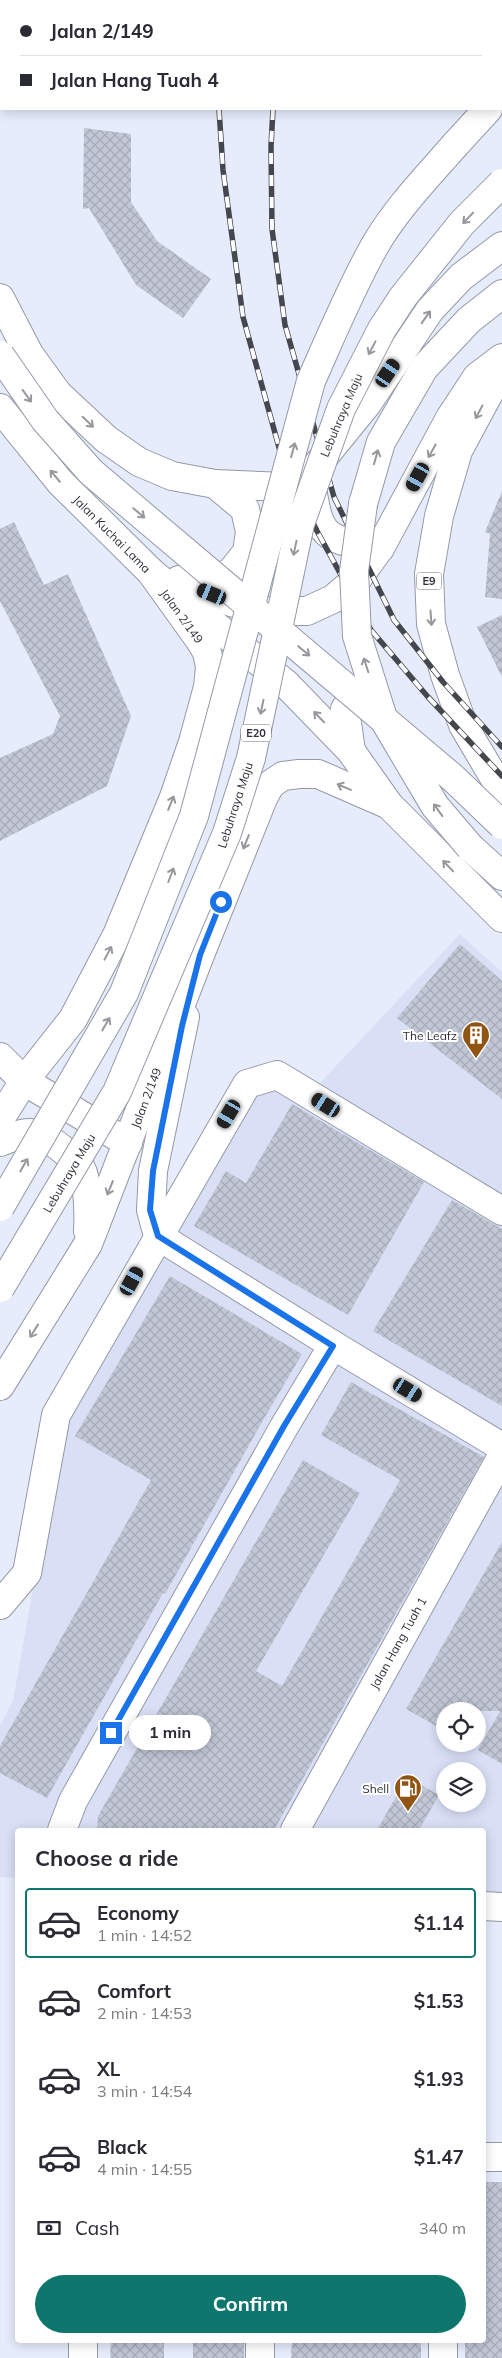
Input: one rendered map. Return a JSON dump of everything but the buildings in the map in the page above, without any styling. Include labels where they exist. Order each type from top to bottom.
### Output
[{"type":"main road","points":[[0,1207],[124,993],[194,816],[311,381],[340,314],[375,245],[416,190],[487,110]]},
{"type":"main road","name":"Lebuhraya Maju","points":[[0,1288],[118,1092],[227,833],[251,758],[300,524],[341,409],[382,329],[403,297],[462,223],[502,183]]},
{"type":"main road","points":[[0,298],[29,354],[58,394],[106,439],[139,462],[172,476],[215,484],[286,487],[310,474],[367,404],[430,310],[461,277],[502,246]]},
{"type":"main road","points":[[502,294],[469,320],[424,368],[381,442],[363,504],[354,571],[357,636],[383,718],[435,806],[470,847],[502,876]]},
{"type":"main road","points":[[0,355],[45,420],[91,472],[453,778],[502,825]]},
{"type":"main road","points":[[151,572],[179,580],[228,601],[262,612],[307,611],[333,599],[358,578],[380,548],[450,418],[477,377],[502,358]]},
{"type":"main road","name":"E9","points":[[502,369],[458,451],[439,516],[429,574],[431,624],[445,675],[463,725],[502,791]]},
{"type":"main road","name":"Jalan Kuchai Lama","points":[[0,408],[60,482],[151,572],[286,684],[351,750],[389,805]]},
{"type":"main road","points":[[310,474],[317,520],[328,535],[343,542],[380,548]]},
{"type":"main road","points":[[179,580],[212,582],[231,572],[247,552],[250,532],[245,509],[215,484]]},
{"type":"main road","name":"Jalan 2/149","points":[[0,1119],[24,1081],[73,1018],[118,935],[174,797],[194,742],[208,687],[210,667],[207,652],[151,572]]},
{"type":"main road","points":[[351,750],[345,709],[352,700],[364,702],[403,719],[502,802]]},
{"type":"main road","name":"Jalan 2/149","points":[[0,1386],[88,1244],[200,955],[264,796],[271,784],[283,776],[318,774],[389,805]]},
{"type":"main road","points":[[389,805],[502,918]]},
{"type":"main road","points":[[200,955],[182,1026],[153,1171],[150,1210],[158,1236],[333,1346],[502,1447]]},
{"type":"main road","points":[[0,1057],[24,1081],[128,1143]]},
{"type":"main road","points":[[0,1605],[27,1573],[56,1415],[247,1084],[276,1075],[502,1211]]},
{"type":"main road","points":[[0,1142],[19,1134],[36,1134],[62,1148],[82,1171],[89,1199],[88,1244]]},
{"type":"main road","points":[[63,1828],[82,1784],[284,1426],[333,1346]]},
{"type":"main road","name":"Jalan Hang Tuah 1","points":[[296,1828],[502,1456]]},
{"type":"main road","points":[[486,1906],[502,1907]]},
{"type":"main road","points":[[486,2157],[502,2157]]},
{"type":"main road","points":[[83,2343],[83,2358]]},
{"type":"main road","points":[[260,2343],[260,2358]]},
{"type":"main road","points":[[443,2343],[443,2358]]},
{"type":"shaded area","points":[[460,934],[502,972],[502,1898],[486,1898],[486,1828],[15,1828],[15,1878],[0,1877],[0,1725],[13,1701],[63,1419],[250,1090],[277,1083],[305,1099]]},
{"type":"railway","points":[[219,110],[223,170],[243,317],[283,462],[317,531],[371,630],[428,697],[502,776]]},
{"type":"railway","points":[[273,110],[271,146],[272,229],[285,325],[334,497],[394,620],[443,682],[502,747]]},
{"type":"place","name":"The Leafz","points":[[476,1059]]},
{"type":"place","name":"Shell","points":[[408,1812]]},
{"type":"route","points":[[111,1733],[284,1426],[333,1346],[158,1236],[150,1210],[153,1171],[182,1026],[200,955],[221,902]]}]
